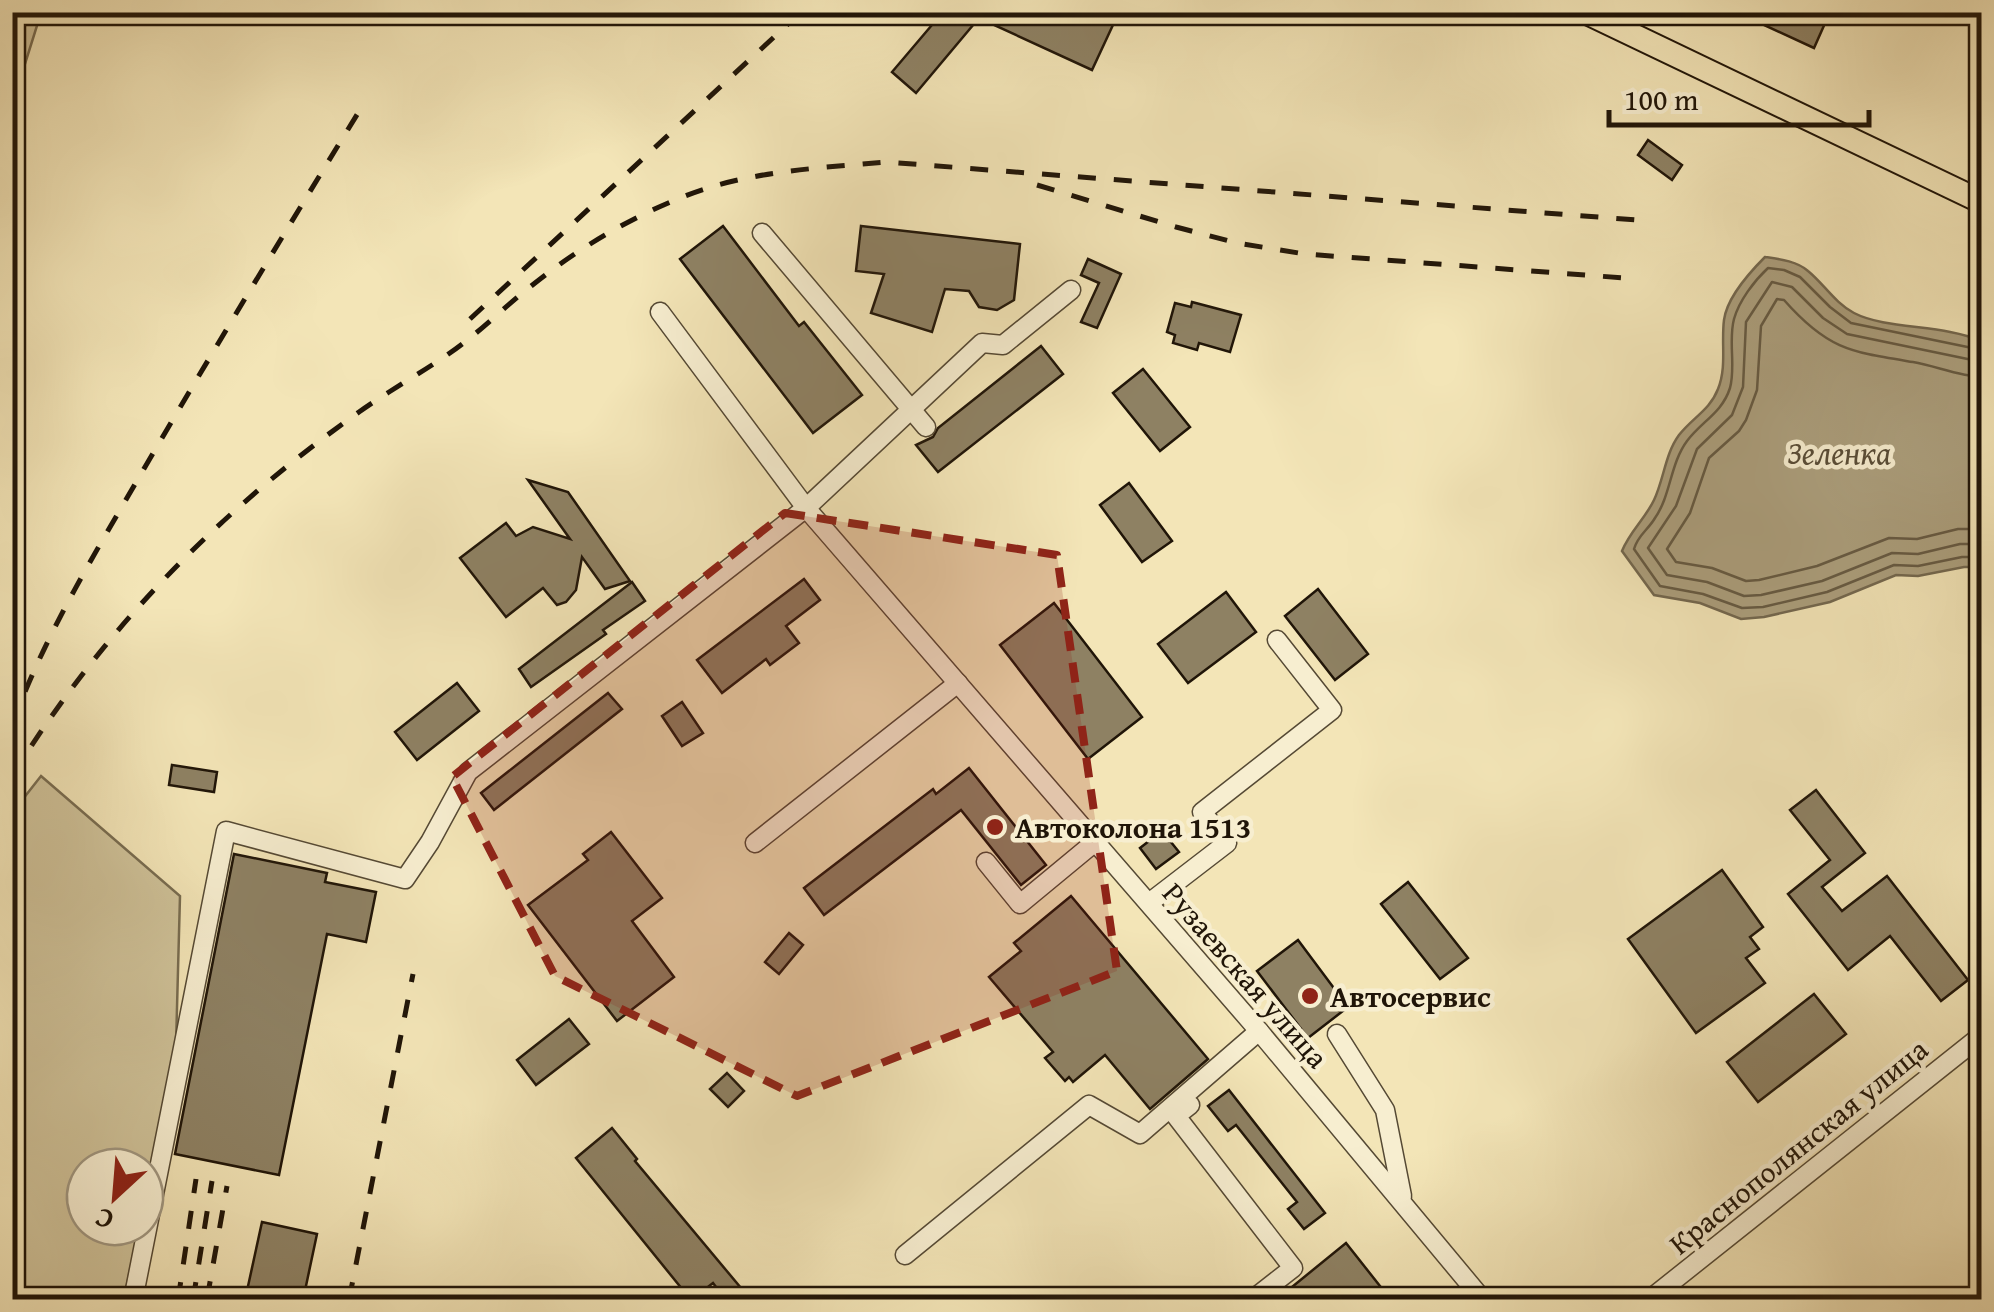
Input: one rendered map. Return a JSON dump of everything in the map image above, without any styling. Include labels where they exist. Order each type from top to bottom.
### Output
[{"type":"main road","points":[[1584,12],[1982,202]]},
{"type":"street","points":[[762,233],[926,427]]},
{"type":"street","points":[[132,1300],[226,831],[405,879],[468,772],[806,508],[982,343],[1002,346],[1071,290]]},
{"type":"street","name":"Рузаевская улица","points":[[660,312],[806,508],[1263,1036],[1483,1300]]},
{"type":"street","points":[[1149,903],[1227,843],[1202,812],[1332,710],[1277,640]]},
{"type":"street","points":[[755,842],[958,683]]},
{"type":"street","points":[[986,862],[1020,904],[1096,842]]},
{"type":"street","points":[[1337,1034],[1385,1110],[1403,1201]]},
{"type":"street","name":"Краснополянская улица","points":[[1649,1300],[1982,1035]]},
{"type":"street","points":[[905,1255],[1089,1106],[1140,1134],[1263,1036]]},
{"type":"street","points":[[1252,1300],[1292,1268],[1176,1116],[1263,1036]]},
{"type":"highlighted area","points":[[785,513],[1057,555],[1117,971],[797,1096],[555,976],[452,777]]},
{"type":"shaded area","points":[[12,13],[41,13],[13,102]]},
{"type":"shaded area","points":[[41,776],[180,896],[176,1045],[155,1147],[65,1147],[65,1247],[135,1247],[124,1299],[13,1299],[12,813]]},
{"type":"water","name":"Зеленка","points":[[1765,257],[1804,268],[1854,313],[1981,341],[1981,567],[1918,576],[1896,575],[1830,602],[1741,619],[1700,603],[1654,595],[1622,551],[1654,500],[1674,442],[1715,396],[1721,381],[1726,311],[1740,286]]},
{"type":"building","points":[[943,12],[1119,12],[1092,70],[979,18],[916,93],[892,72]]},
{"type":"building","points":[[1736,12],[1830,12],[1814,48]]},
{"type":"building","points":[[1648,140],[1682,165],[1672,180],[1638,155]]},
{"type":"building","points":[[723,226],[799,326],[804,322],[862,395],[813,433],[680,259]]},
{"type":"building","points":[[861,226],[1020,244],[1014,300],[997,310],[979,307],[969,291],[945,289],[932,332],[871,313],[884,274],[856,271]]},
{"type":"building","points":[[1088,259],[1121,274],[1097,328],[1081,322],[1099,283],[1081,275]]},
{"type":"building","points":[[1192,302],[1241,315],[1230,352],[1199,343],[1197,350],[1173,343],[1175,335],[1167,332],[1175,303],[1191,307]]},
{"type":"building","points":[[1041,346],[1063,374],[938,472],[916,445],[933,437],[938,428]]},
{"type":"building","points":[[1143,369],[1190,427],[1160,451],[1113,393]]},
{"type":"building","points":[[528,480],[568,492],[630,581],[605,589],[582,557],[576,590],[566,602],[557,605],[543,588],[506,617],[460,558],[506,523],[516,536],[533,527],[570,539]]},
{"type":"building","points":[[1129,483],[1172,541],[1142,562],[1100,505]]},
{"type":"building","points":[[804,579],[820,600],[786,626],[799,643],[770,665],[766,659],[722,693],[697,660]]},
{"type":"building","points":[[632,582],[645,601],[531,687],[519,669]]},
{"type":"building","points":[[1318,589],[1368,654],[1335,680],[1285,616]]},
{"type":"building","points":[[1226,592],[1256,632],[1188,683],[1158,644]]},
{"type":"building","points":[[1054,603],[1142,717],[1088,759],[1000,645]]},
{"type":"building","points":[[457,683],[479,711],[417,760],[395,732]]},
{"type":"building","points":[[608,693],[622,709],[494,810],[481,793]]},
{"type":"building","points":[[682,702],[703,733],[682,746],[662,716]]},
{"type":"building","points":[[172,765],[217,772],[214,792],[169,785]]},
{"type":"building","points":[[969,768],[1046,865],[1021,885],[961,810],[824,915],[804,888],[933,789],[936,794]]},
{"type":"building","points":[[1816,790],[1865,853],[1822,887],[1842,911],[1887,876],[1968,980],[1941,1001],[1890,936],[1848,970],[1788,894],[1830,860],[1790,810]]},
{"type":"building","points":[[1162,831],[1179,852],[1156,869],[1140,848]]},
{"type":"building","points":[[611,832],[662,898],[632,921],[674,977],[617,1021],[528,905],[588,860],[583,854]]},
{"type":"building","points":[[234,854],[327,873],[325,882],[376,892],[366,942],[327,934],[279,1175],[175,1154]]},
{"type":"building","points":[[1722,870],[1763,927],[1750,937],[1759,949],[1746,958],[1765,983],[1696,1033],[1628,939]]},
{"type":"building","points":[[1408,882],[1468,958],[1440,979],[1381,904]]},
{"type":"building","points":[[1071,896],[1208,1059],[1150,1109],[1105,1055],[1073,1082],[1069,1077],[1065,1081],[1045,1058],[1053,1052],[989,977],[1021,951],[1014,943]]},
{"type":"building","points":[[789,933],[803,945],[779,974],[765,962]]},
{"type":"building","points":[[1298,940],[1348,1007],[1308,1038],[1257,971]]},
{"type":"building","points":[[1814,994],[1846,1034],[1758,1102],[1727,1062]]},
{"type":"building","points":[[569,1019],[589,1044],[536,1085],[517,1060]]},
{"type":"building","points":[[727,1073],[744,1091],[728,1107],[710,1089]]},
{"type":"building","points":[[1229,1090],[1325,1213],[1304,1229],[1288,1209],[1297,1202],[1236,1125],[1228,1131],[1208,1106]]},
{"type":"building","points":[[612,1128],[751,1300],[726,1300],[713,1283],[691,1300],[576,1158]]},
{"type":"building","points":[[262,1222],[317,1234],[303,1300],[245,1300]]},
{"type":"building","points":[[1346,1243],[1391,1300],[1276,1300]]},
{"type":"railway","points":[[470,319],[801,12]]},
{"type":"railway","points":[[12,725],[40,658],[91,561],[366,100]]},
{"type":"railway","points":[[12,776],[85,671],[125,622],[167,576],[258,490],[359,412],[453,350],[566,260],[644,214],[685,196],[734,181],[784,172],[886,162],[1649,221]]},
{"type":"railway","points":[[1037,185],[1237,243],[1305,254],[1638,279]]},
{"type":"railway","points":[[349,1300],[413,974]]},
{"type":"railway","points":[[178,1300],[196,1179]]},
{"type":"railway","points":[[193,1300],[212,1181]]},
{"type":"railway","points":[[207,1299],[227,1186]]},
{"type":"railway","points":[[511,1300],[535,1278]]},
{"type":"place","name":"Автоколона 1513","points":[[995,827]]},
{"type":"place","name":"Автосервис","points":[[1310,996]]}]
